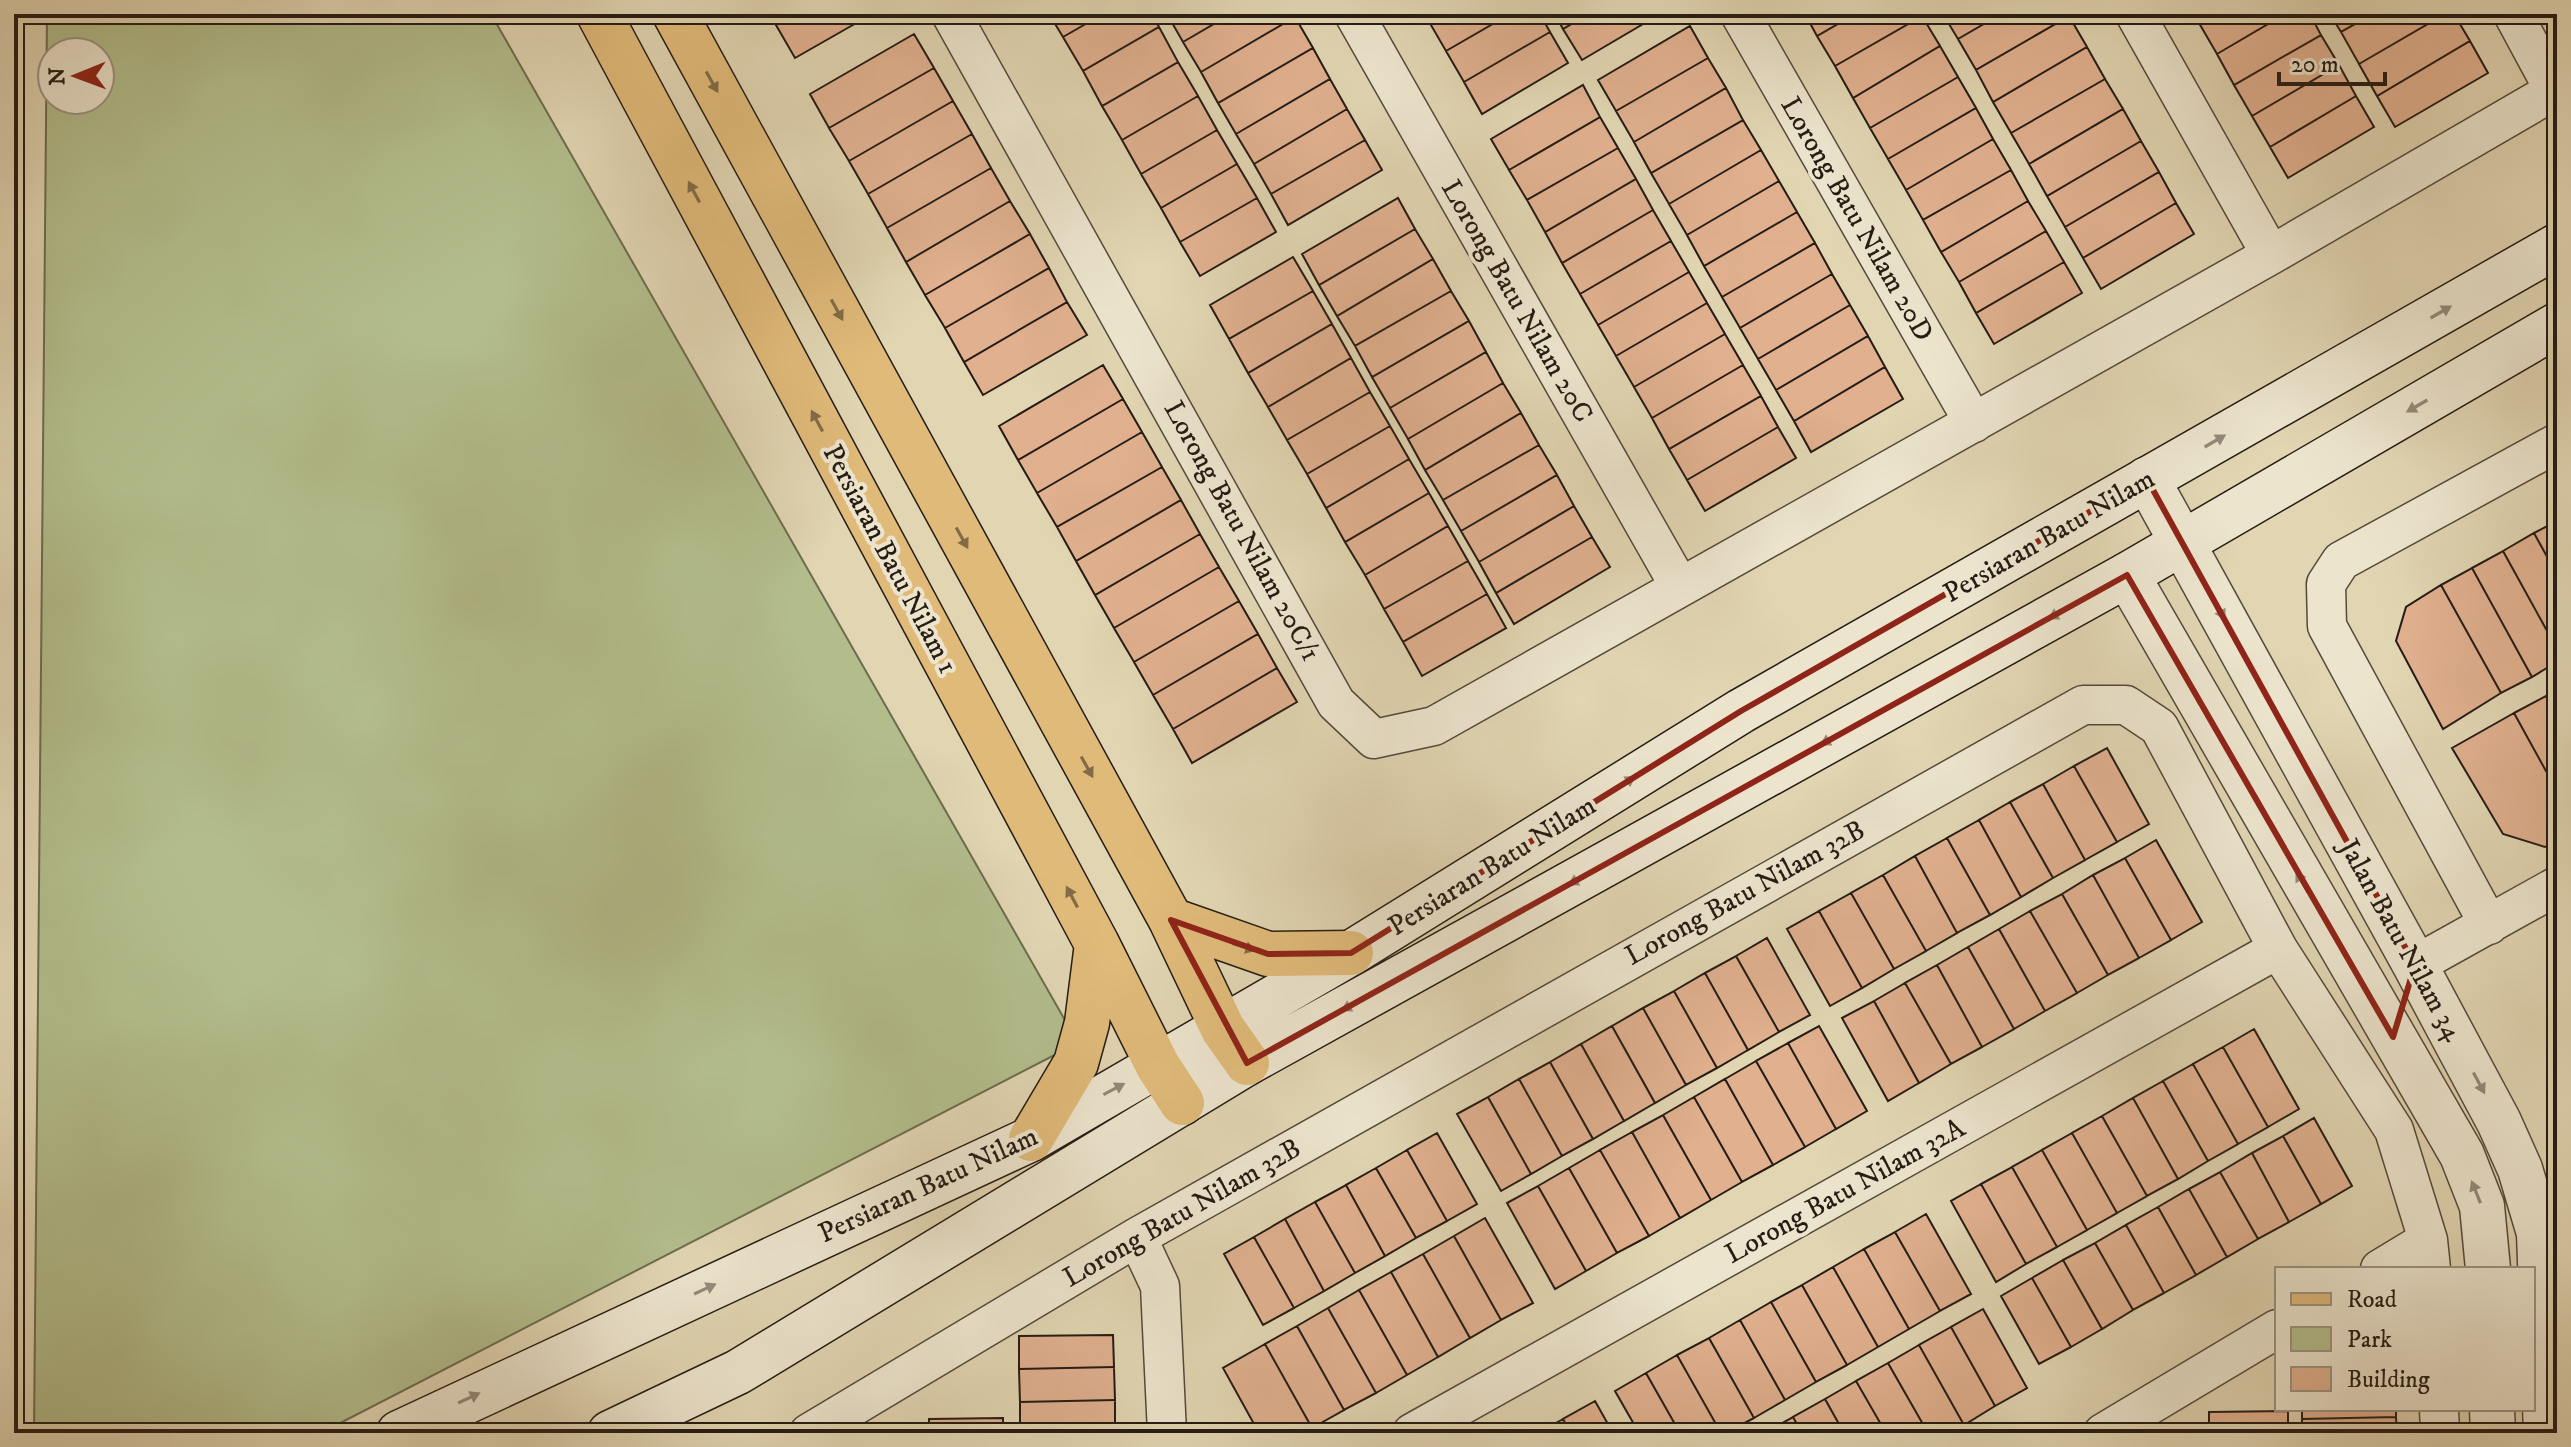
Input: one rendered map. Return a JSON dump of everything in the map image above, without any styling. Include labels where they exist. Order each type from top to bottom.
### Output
[{"type":"main road","name":"Persiaran Batu Nilam 1","points":[[599,14],[1097,944],[1158,1066],[1182,1103]]},
{"type":"main road","points":[[675,14],[1171,920],[1235,1046]]},
{"type":"main road","name":"Persiaran Batu Nilam","points":[[610,1433],[738,1372],[1182,1103],[1235,1046],[1351,953],[1741,711],[2557,246]]},
{"type":"main road","name":"Persiaran Batu Nilam","points":[[399,1433],[1031,1139],[1158,1066],[1235,1046],[2127,575],[2557,325]]},
{"type":"main road","name":"Jalan Batu Nilam 34","points":[[2147,479],[2499,1122],[2531,1198],[2539,1233],[2546,1433]]},
{"type":"main road","name":"Jalan Batu Nilam 34","points":[[2127,575],[2462,1155],[2482,1206],[2488,1267]]},
{"type":"main road","points":[[1171,920],[1268,954],[1351,953]]},
{"type":"main road","points":[[1031,1139],[1076,1063],[1087,1023],[1097,944]]},
{"type":"main road","points":[[2341,950],[2415,965],[2393,1037]]},
{"type":"main road","points":[[2492,1411],[2493,1433]]},
{"type":"street","name":"Lorong Batu Nilam 20C/1","points":[[951,14],[1336,703],[1374,739],[1434,726],[1680,587]]},
{"type":"street","name":"Lorong Batu Nilam 20C","points":[[1354,14],[1680,587]]},
{"type":"street","name":"Lorong Batu Nilam 20D","points":[[1740,14],[1974,423]]},
{"type":"street","points":[[2135,14],[2271,255]]},
{"type":"street","points":[[1680,587],[2271,255],[2556,89],[2513,14]]},
{"type":"street","points":[[2489,925],[2327,626],[2326,584],[2341,561],[2557,443]]},
{"type":"street","name":"Lorong Batu Nilam 32B","points":[[829,1427],[1137,1237],[2083,705],[2126,705],[2159,727],[2278,949],[2394,1130],[2429,1255]]},
{"type":"street","points":[[2415,965],[2557,886]]},
{"type":"street","name":"Lorong Batu Nilam 32A","points":[[1412,1433],[2278,949]]},
{"type":"street","points":[[1137,1237],[1160,1286],[1167,1433]]},
{"type":"street","points":[[2387,1267],[2429,1255]]},
{"type":"street","points":[[2116,1429],[2275,1330]]},
{"type":"street","points":[[2439,1411],[2440,1433]]},
{"type":"highlighted area","points":[[2147,479],[2415,965],[2393,1037],[2127,575],[1247,1063],[1171,920],[1268,954],[1351,953],[1741,711]]},
{"type":"green space","points":[[47,14],[491,14],[1078,1043],[321,1433],[34,1433],[46,116],[116,116],[116,36],[47,36]]},
{"type":"building","points":[[770,14],[794,14],[776,25]]},
{"type":"building","points":[[794,14],[872,14],[795,58],[776,25]]},
{"type":"building","points":[[1049,14],[1103,14],[1063,37]]},
{"type":"building","points":[[1103,14],[1151,14],[1159,27],[1083,71],[1063,37]]},
{"type":"building","points":[[1167,14],[1231,14],[1183,42]]},
{"type":"building","points":[[1231,14],[1293,14],[1295,17],[1201,72],[1183,42]]},
{"type":"building","points":[[1439,14],[1510,14],[1446,51],[1428,20]]},
{"type":"building","points":[[1510,14],[1540,14],[1550,32],[1464,82],[1446,51]]},
{"type":"building","points":[[1555,14],[1588,14],[1563,29]]},
{"type":"building","points":[[1588,14],[1660,14],[1582,60],[1563,29]]},
{"type":"building","points":[[1805,14],[1855,14],[1817,36]]},
{"type":"building","points":[[1855,14],[1922,16],[1835,66],[1817,36]]},
{"type":"building","points":[[1943,14],[2001,14],[1958,39]]},
{"type":"building","points":[[2001,14],[2069,16],[1976,70],[1958,39]]},
{"type":"building","points":[[2215,14],[2285,14],[2217,54],[2199,23]]},
{"type":"building","points":[[2285,14],[2310,14],[2321,35],[2234,85],[2217,54]]},
{"type":"building","points":[[2330,14],[2373,14],[2341,32]]},
{"type":"building","points":[[2373,14],[2445,14],[2359,64],[2341,32]]},
{"type":"building","points":[[2445,14],[2454,14],[2470,41],[2377,96],[2359,64]]},
{"type":"building","points":[[1922,16],[1940,46],[1853,98],[1835,66]]},
{"type":"building","points":[[2069,16],[2087,47],[1993,102],[1976,70]]},
{"type":"building","points":[[1295,17],[1313,48],[1218,103],[1201,72]]},
{"type":"building","points":[[1690,26],[1708,58],[1616,111],[1598,80]]},
{"type":"building","points":[[1159,27],[1178,62],[1102,106],[1083,71]]},
{"type":"building","points":[[1550,32],[1568,63],[1482,114],[1464,82]]},
{"type":"building","points":[[914,34],[934,68],[829,128],[810,94]]},
{"type":"building","points":[[2321,35],[2339,65],[2252,116],[2234,85]]},
{"type":"building","points":[[2470,41],[2488,73],[2395,127],[2377,96]]},
{"type":"building","points":[[1940,46],[1958,77],[1870,128],[1853,98]]},
{"type":"building","points":[[2087,47],[2105,79],[2011,133],[1993,102]]},
{"type":"building","points":[[1313,48],[1330,79],[1236,134],[1218,103]]},
{"type":"building","points":[[1708,58],[1726,88],[1634,142],[1616,111]]},
{"type":"building","points":[[1178,62],[1198,96],[1122,140],[1102,106]]},
{"type":"building","points":[[2339,65],[2356,96],[2270,147],[2252,116]]},
{"type":"building","points":[[934,68],[953,101],[849,161],[829,128]]},
{"type":"building","points":[[1958,77],[1976,108],[1888,159],[1870,128]]},
{"type":"building","points":[[1330,79],[1347,109],[1254,164],[1236,134]]},
{"type":"building","points":[[2105,79],[2123,109],[2029,164],[2011,133]]},
{"type":"building","points":[[1583,85],[1600,117],[1509,170],[1491,139]]},
{"type":"building","points":[[1726,88],[1743,120],[1651,173],[1634,142]]},
{"type":"building","points":[[1198,96],[1217,130],[1141,174],[1122,140]]},
{"type":"building","points":[[2356,96],[2374,127],[2288,178],[2270,147]]},
{"type":"building","points":[[953,101],[972,134],[868,194],[849,161]]},
{"type":"building","points":[[1976,108],[1993,139],[1906,190],[1888,159]]},
{"type":"building","points":[[1347,109],[1365,140],[1271,194],[1254,164]]},
{"type":"building","points":[[2123,109],[2141,141],[2047,196],[2029,164]]},
{"type":"building","points":[[1600,117],[1618,148],[1527,200],[1509,170]]},
{"type":"building","points":[[1743,120],[1761,150],[1669,204],[1651,173]]},
{"type":"building","points":[[1217,130],[1237,164],[1161,208],[1141,174]]},
{"type":"building","points":[[972,134],[991,168],[887,228],[868,194]]},
{"type":"building","points":[[1993,139],[2011,170],[1923,220],[1906,190]]},
{"type":"building","points":[[1365,140],[1382,170],[1288,225],[1271,194]]},
{"type":"building","points":[[2141,141],[2159,172],[2065,227],[2047,196]]},
{"type":"building","points":[[1618,148],[1636,179],[1545,232],[1527,200]]},
{"type":"building","points":[[1761,150],[1779,181],[1687,235],[1669,204]]},
{"type":"building","points":[[1237,164],[1257,198],[1180,242],[1161,208]]},
{"type":"building","points":[[991,168],[1010,201],[906,262],[887,228]]},
{"type":"building","points":[[2011,170],[2028,201],[1941,252],[1923,220]]},
{"type":"building","points":[[2159,172],[2176,203],[2083,258],[2065,227]]},
{"type":"building","points":[[1636,179],[1653,210],[1562,263],[1545,232]]},
{"type":"building","points":[[1779,181],[1797,212],[1704,266],[1687,235]]},
{"type":"building","points":[[1257,198],[1276,232],[1200,276],[1180,242]]},
{"type":"building","points":[[1398,198],[1415,229],[1319,285],[1302,254]]},
{"type":"building","points":[[1010,201],[1030,234],[925,295],[906,262]]},
{"type":"building","points":[[2028,201],[2046,231],[1959,282],[1941,252]]},
{"type":"building","points":[[2176,203],[2194,234],[2101,289],[2083,258]]},
{"type":"building","points":[[1653,210],[1671,241],[1580,294],[1562,263]]},
{"type":"building","points":[[1797,212],[1815,243],[1722,297],[1704,266]]},
{"type":"building","points":[[1415,229],[1433,259],[1337,316],[1319,285]]},
{"type":"building","points":[[2046,231],[2064,262],[1976,313],[1959,282]]},
{"type":"building","points":[[1030,234],[1049,268],[945,328],[925,295]]},
{"type":"building","points":[[1671,241],[1689,272],[1598,325],[1580,294]]},
{"type":"building","points":[[1815,243],[1832,274],[1740,328],[1722,297]]},
{"type":"building","points":[[1293,257],[1313,291],[1229,339],[1210,305]]},
{"type":"building","points":[[1433,259],[1451,291],[1355,346],[1337,316]]},
{"type":"building","points":[[2064,262],[2082,293],[1994,344],[1976,313]]},
{"type":"building","points":[[1049,268],[1067,302],[964,362],[945,328]]},
{"type":"building","points":[[1689,272],[1707,303],[1616,356],[1598,325]]},
{"type":"building","points":[[1832,274],[1850,305],[1758,359],[1740,328]]},
{"type":"building","points":[[1313,291],[1332,324],[1248,373],[1229,339]]},
{"type":"building","points":[[1451,291],[1469,321],[1372,377],[1355,346]]},
{"type":"building","points":[[1067,302],[1087,335],[983,395],[964,362]]},
{"type":"building","points":[[1707,303],[1725,334],[1634,387],[1616,356]]},
{"type":"building","points":[[1850,305],[1868,336],[1776,390],[1758,359]]},
{"type":"building","points":[[1469,321],[1486,352],[1390,408],[1372,377]]},
{"type":"building","points":[[1332,324],[1351,358],[1268,407],[1248,373]]},
{"type":"building","points":[[1725,334],[1743,365],[1652,418],[1634,387]]},
{"type":"building","points":[[1868,336],[1885,367],[1794,421],[1776,390]]},
{"type":"building","points":[[1486,352],[1503,383],[1408,439],[1390,408]]},
{"type":"building","points":[[1351,358],[1370,392],[1287,440],[1268,407]]},
{"type":"building","points":[[1103,365],[1123,399],[1018,460],[999,426]]},
{"type":"building","points":[[1743,365],[1761,396],[1669,449],[1652,418]]},
{"type":"building","points":[[1885,367],[1903,399],[1811,452],[1794,421]]},
{"type":"building","points":[[1503,383],[1521,413],[1425,470],[1408,439]]},
{"type":"building","points":[[1370,392],[1390,426],[1307,474],[1287,440]]},
{"type":"building","points":[[1761,396],[1778,427],[1687,480],[1669,449]]},
{"type":"building","points":[[1123,399],[1142,432],[1037,493],[1018,460]]},
{"type":"building","points":[[1521,413],[1539,445],[1443,500],[1425,470]]},
{"type":"building","points":[[1390,426],[1409,459],[1326,508],[1307,474]]},
{"type":"building","points":[[1778,427],[1796,458],[1705,511],[1687,480]]},
{"type":"building","points":[[1142,432],[1162,467],[1057,527],[1037,493]]},
{"type":"building","points":[[1539,445],[1557,475],[1461,531],[1443,500]]},
{"type":"building","points":[[1409,459],[1429,493],[1345,542],[1326,508]]},
{"type":"building","points":[[1162,467],[1181,500],[1076,561],[1057,527]]},
{"type":"building","points":[[1557,475],[1574,506],[1479,562],[1461,531]]},
{"type":"building","points":[[1429,493],[1448,526],[1365,575],[1345,542]]},
{"type":"building","points":[[1181,500],[1200,534],[1095,595],[1076,561]]},
{"type":"building","points":[[1574,506],[1592,537],[1496,593],[1479,562]]},
{"type":"building","points":[[2557,521],[2557,575],[2534,533]]},
{"type":"building","points":[[1448,526],[1468,561],[1384,609],[1365,575]]},
{"type":"building","points":[[2534,533],[2557,575],[2557,649],[2503,551]]},
{"type":"building","points":[[1200,534],[1219,567],[1114,628],[1095,595]]},
{"type":"building","points":[[1592,537],[1610,567],[1514,624],[1496,593]]},
{"type":"building","points":[[2503,551],[2557,649],[2557,662],[2532,677],[2472,568]]},
{"type":"building","points":[[1468,561],[1487,594],[1403,642],[1384,609]]},
{"type":"building","points":[[1219,567],[1239,601],[1134,662],[1114,628]]},
{"type":"building","points":[[2472,568],[2532,677],[2501,693],[2441,585]]},
{"type":"building","points":[[2441,585],[2501,693],[2443,729],[2396,641],[2406,607]]},
{"type":"building","points":[[1487,594],[1506,628],[1422,676],[1403,642]]},
{"type":"building","points":[[1239,601],[1258,634],[1153,695],[1134,662]]},
{"type":"building","points":[[1258,634],[1277,668],[1173,729],[1153,695]]},
{"type":"building","points":[[1277,668],[1297,702],[1192,763],[1173,729]]},
{"type":"building","points":[[2557,690],[2557,717],[2546,696]]},
{"type":"building","points":[[2546,696],[2557,717],[2557,791],[2514,713]]},
{"type":"building","points":[[2514,713],[2557,791],[2557,840],[2545,847],[2503,834],[2452,748]]},
{"type":"building","points":[[2107,748],[2149,824],[2117,842],[2074,766]]},
{"type":"building","points":[[2074,766],[2117,842],[2085,860],[2043,784]]},
{"type":"building","points":[[2043,784],[2085,860],[2053,878],[2010,802]]},
{"type":"building","points":[[2010,802],[2053,878],[2021,897],[1979,820]]},
{"type":"building","points":[[1979,820],[2021,897],[1990,915],[1947,838]]},
{"type":"building","points":[[1947,838],[1990,915],[1957,933],[1915,856]]},
{"type":"building","points":[[2156,840],[2202,922],[2171,940],[2125,858]]},
{"type":"building","points":[[1915,856],[1957,933],[1926,951],[1883,875]]},
{"type":"building","points":[[2125,858],[2171,940],[2139,958],[2093,875]]},
{"type":"building","points":[[1883,875],[1926,951],[1894,969],[1851,893]]},
{"type":"building","points":[[2093,875],[2139,958],[2108,975],[2062,894]]},
{"type":"building","points":[[1851,893],[1894,969],[1862,988],[1819,911]]},
{"type":"building","points":[[2062,894],[2108,975],[2077,993],[2030,911]]},
{"type":"building","points":[[1819,911],[1862,988],[1830,1006],[1787,929]]},
{"type":"building","points":[[2030,911],[2077,993],[2045,1011],[1999,929]]},
{"type":"building","points":[[1999,929],[2045,1011],[2014,1029],[1968,947]]},
{"type":"building","points":[[1767,938],[1810,1015],[1779,1032],[1736,956]]},
{"type":"building","points":[[1968,947],[2014,1029],[1982,1047],[1937,965]]},
{"type":"building","points":[[1736,956],[1779,1032],[1748,1050],[1705,973]]},
{"type":"building","points":[[1937,965],[1982,1047],[1951,1064],[1905,983]]},
{"type":"building","points":[[1705,973],[1748,1050],[1717,1068],[1674,991]]},
{"type":"building","points":[[1905,983],[1951,1064],[1919,1083],[1874,1001]]},
{"type":"building","points":[[1674,991],[1717,1068],[1686,1085],[1643,1008]]},
{"type":"building","points":[[1874,1001],[1919,1083],[1888,1101],[1842,1018]]},
{"type":"building","points":[[1643,1008],[1686,1085],[1655,1103],[1612,1026]]},
{"type":"building","points":[[1612,1026],[1655,1103],[1624,1121],[1581,1044]]},
{"type":"building","points":[[1819,1026],[1867,1111],[1836,1129],[1788,1043]]},
{"type":"building","points":[[2254,1029],[2299,1109],[2268,1127],[2223,1047]]},
{"type":"building","points":[[1788,1043],[1836,1129],[1805,1147],[1756,1061]]},
{"type":"building","points":[[1581,1044],[1624,1121],[1593,1139],[1550,1062]]},
{"type":"building","points":[[2223,1047],[2268,1127],[2238,1144],[2193,1064]]},
{"type":"building","points":[[1756,1061],[1805,1147],[1773,1165],[1725,1079]]},
{"type":"building","points":[[1550,1062],[1593,1139],[1562,1156],[1519,1079]]},
{"type":"building","points":[[2193,1064],[2238,1144],[2208,1161],[2163,1081]]},
{"type":"building","points":[[1519,1079],[1562,1156],[1531,1174],[1488,1097]]},
{"type":"building","points":[[1725,1079],[1773,1165],[1742,1182],[1694,1097]]},
{"type":"building","points":[[2163,1081],[2208,1161],[2178,1179],[2133,1098]]},
{"type":"building","points":[[1488,1097],[1531,1174],[1501,1191],[1457,1114]]},
{"type":"building","points":[[1694,1097],[1742,1182],[1711,1200],[1663,1115]]},
{"type":"building","points":[[2133,1098],[2178,1179],[2147,1196],[2102,1116]]},
{"type":"building","points":[[1663,1115],[1711,1200],[1680,1218],[1632,1132]]},
{"type":"building","points":[[2102,1116],[2147,1196],[2117,1213],[2072,1133]]},
{"type":"building","points":[[2314,1118],[2352,1186],[2321,1204],[2283,1136]]},
{"type":"building","points":[[1632,1132],[1680,1218],[1649,1236],[1600,1150]]},
{"type":"building","points":[[1437,1133],[1477,1204],[1447,1221],[1407,1150]]},
{"type":"building","points":[[2072,1133],[2117,1213],[2087,1230],[2042,1150]]},
{"type":"building","points":[[2283,1136],[2321,1204],[2289,1222],[2252,1153]]},
{"type":"building","points":[[1407,1150],[1447,1221],[1416,1238],[1376,1168]]},
{"type":"building","points":[[1600,1150],[1649,1236],[1617,1253],[1569,1168]]},
{"type":"building","points":[[2042,1150],[2087,1230],[2057,1247],[2012,1167]]},
{"type":"building","points":[[2252,1153],[2289,1222],[2258,1239],[2220,1172]]},
{"type":"building","points":[[2012,1167],[2057,1247],[2026,1264],[1981,1184]]},
{"type":"building","points":[[1376,1168],[1416,1238],[1385,1256],[1346,1185]]},
{"type":"building","points":[[1569,1168],[1617,1253],[1586,1271],[1538,1186]]},
{"type":"building","points":[[2220,1172],[2258,1239],[2227,1257],[2189,1189]]},
{"type":"building","points":[[1981,1184],[2026,1264],[1996,1282],[1951,1201]]},
{"type":"building","points":[[1346,1185],[1385,1256],[1355,1273],[1315,1202]]},
{"type":"building","points":[[1538,1186],[1586,1271],[1555,1289],[1507,1203]]},
{"type":"building","points":[[2189,1189],[2227,1257],[2196,1275],[2158,1207]]},
{"type":"building","points":[[1315,1202],[1355,1273],[1324,1291],[1285,1219]]},
{"type":"building","points":[[2158,1207],[2196,1275],[2164,1293],[2126,1225]]},
{"type":"building","points":[[1926,1214],[1971,1294],[1940,1311],[1895,1232]]},
{"type":"building","points":[[1485,1218],[1533,1303],[1501,1320],[1454,1236]]},
{"type":"building","points":[[1285,1219],[1324,1291],[1294,1308],[1254,1237]]},
{"type":"building","points":[[2126,1225],[2164,1293],[2133,1310],[2095,1243]]},
{"type":"building","points":[[1895,1232],[1940,1311],[1909,1329],[1864,1249]]},
{"type":"building","points":[[1454,1236],[1501,1320],[1470,1338],[1423,1254]]},
{"type":"building","points":[[1254,1237],[1294,1308],[1263,1325],[1224,1254]]},
{"type":"building","points":[[2095,1243],[2133,1310],[2102,1329],[2063,1260]]},
{"type":"building","points":[[1864,1249],[1909,1329],[1878,1347],[1833,1267]]},
{"type":"building","points":[[1423,1254],[1470,1338],[1438,1357],[1391,1272]]},
{"type":"building","points":[[2063,1260],[2102,1329],[2071,1347],[2032,1278]]},
{"type":"building","points":[[1833,1267],[1878,1347],[1847,1365],[1802,1285]]},
{"type":"building","points":[[1391,1272],[1438,1357],[1407,1375],[1359,1290]]},
{"type":"building","points":[[2032,1278],[2071,1347],[2039,1364],[2001,1296]]},
{"type":"building","points":[[1802,1285],[1847,1365],[1816,1382],[1771,1302]]},
{"type":"building","points":[[1359,1290],[1407,1375],[1376,1393],[1328,1308]]},
{"type":"building","points":[[1771,1302],[1816,1382],[1785,1400],[1740,1320]]},
{"type":"building","points":[[1328,1308],[1376,1393],[1344,1410],[1297,1326]]},
{"type":"building","points":[[1983,1309],[2027,1388],[1995,1406],[1951,1327]]},
{"type":"building","points":[[1740,1320],[1785,1400],[1754,1418],[1709,1338]]},
{"type":"building","points":[[1297,1326],[1344,1410],[1312,1428],[1265,1344]]},
{"type":"building","points":[[1951,1327],[1995,1406],[1964,1425],[1919,1345]]},
{"type":"building","points":[[1113,1335],[1114,1367],[1019,1369],[1019,1336]]},
{"type":"building","points":[[1709,1338],[1754,1418],[1726,1433],[1721,1433],[1677,1355]]},
{"type":"building","points":[[1265,1344],[1312,1428],[1304,1433],[1259,1433],[1223,1368]]},
{"type":"building","points":[[1919,1345],[1964,1425],[1949,1433],[1928,1433],[1888,1363]]},
{"type":"building","points":[[1677,1355],[1721,1433],[1680,1433],[1646,1373]]},
{"type":"building","points":[[1888,1363],[1928,1433],[1886,1433],[1856,1381]]},
{"type":"building","points":[[1114,1367],[1115,1400],[1020,1402],[1019,1369]]},
{"type":"building","points":[[1646,1373],[1680,1433],[1639,1433],[1615,1391]]},
{"type":"building","points":[[1856,1381],[1886,1433],[1844,1433],[1825,1399]]},
{"type":"building","points":[[1825,1399],[1844,1433],[1802,1433],[1793,1417]]},
{"type":"building","points":[[1115,1400],[1115,1432],[1020,1433],[1020,1402]]},
{"type":"building","points":[[1595,1401],[1613,1433],[1571,1433],[1563,1419]]},
{"type":"building","points":[[2288,1411],[2288,1433],[2209,1433],[2209,1412]]},
{"type":"building","points":[[2302,1411],[2396,1411],[2396,1417],[2302,1419]]},
{"type":"building","points":[[1793,1417],[1802,1433],[1764,1433]]},
{"type":"building","points":[[2396,1417],[2397,1433],[2302,1433],[2302,1419]]},
{"type":"building","points":[[1003,1418],[1003,1433],[929,1433],[929,1419]]},
{"type":"building","points":[[1563,1419],[1571,1433],[1538,1433]]}]
